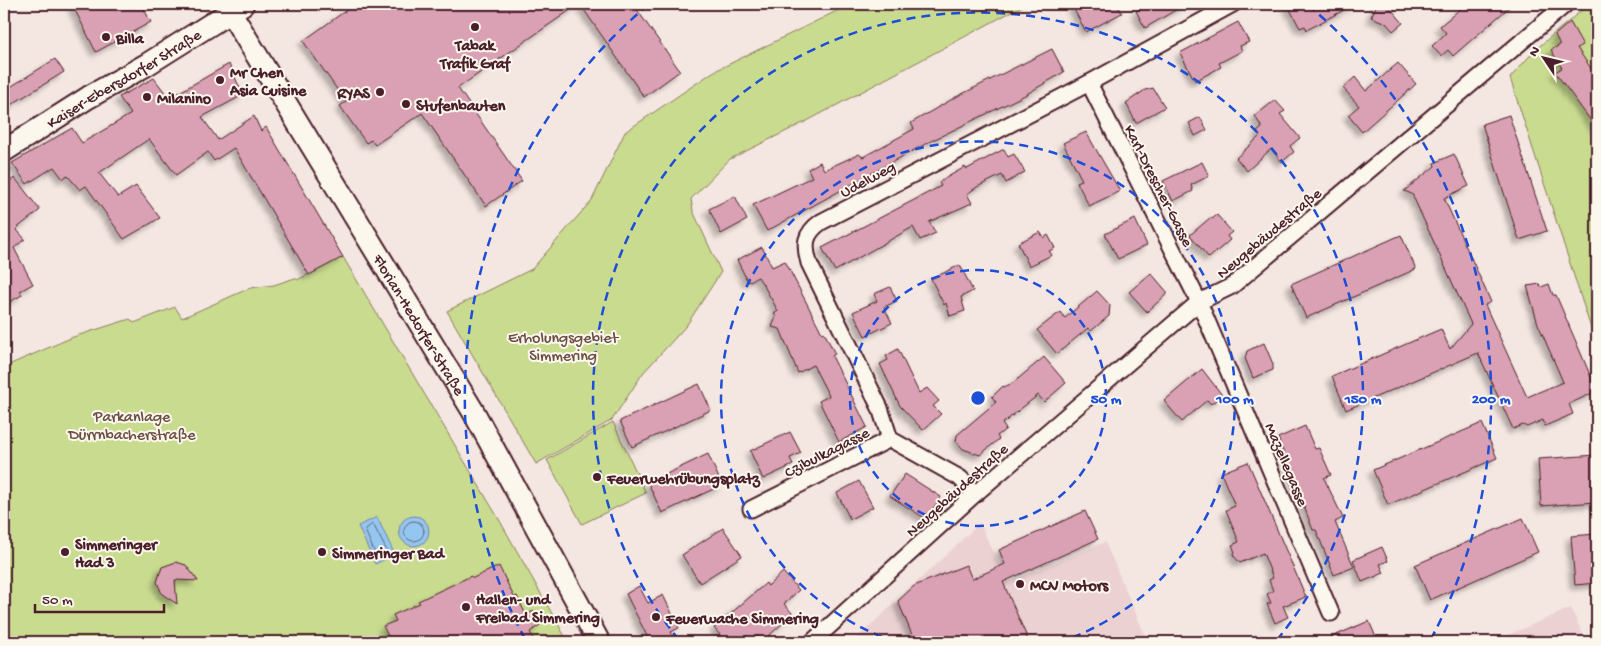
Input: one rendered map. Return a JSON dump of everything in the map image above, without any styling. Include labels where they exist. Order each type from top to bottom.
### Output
[{"type":"main road","name":"Kaiser-Ebersdorfer Straße","points":[[4,151],[237,8]]},
{"type":"main road","name":"Florian-Hedorfer-Straße","points":[[237,8],[473,411],[599,642]]},
{"type":"street","name":"Udelweg","points":[[890,439],[880,408],[809,263],[805,244],[808,235],[821,222],[1089,83],[1233,4]]},
{"type":"street","name":"Neugebäudestraße","points":[[812,642],[975,494],[1199,302],[1232,286],[1566,4]]},
{"type":"street","name":"Karl-Drescher-Gasse","points":[[1089,83],[1199,302]]},
{"type":"street","name":"Mazellegasse","points":[[1199,302],[1332,613]]},
{"type":"street","points":[[890,439],[960,478],[975,494]]},
{"type":"street","name":"Czibulkagasse","points":[[751,509],[890,439]]},
{"type":"shaded area","name":"MCV Motors","points":[[980,523],[1007,583],[1105,542],[1148,642],[853,642]]},
{"type":"shaded area","points":[[1571,608],[1586,642],[1492,642]]},
{"type":"green space","name":"Erholungsgebiet Simmering","points":[[851,4],[1026,4],[807,121],[730,159],[691,199],[693,211],[721,272],[686,326],[643,373],[612,420],[536,464],[447,311],[532,269],[592,200],[625,132],[713,72]]},
{"type":"green space","points":[[1589,4],[1597,4],[1597,347],[1510,78],[1535,50]]},
{"type":"green space","name":"Parkanlage Dürrnbacherstraße","points":[[343,257],[500,521],[568,642],[4,642],[4,367],[73,337],[130,319],[134,323],[175,307],[182,318],[250,288],[274,285],[295,278],[297,280]]},
{"type":"green space","name":"Feuerwehrübungsplatz","points":[[613,422],[646,493],[582,524],[547,460]]},
{"type":"water","points":[[414,516],[420,517],[428,525],[428,537],[420,545],[414,546],[408,545],[400,537],[399,531],[400,525],[408,517]]},
{"type":"water","points":[[377,517],[395,555],[375,564],[358,526]]},
{"type":"building","name":"Billa","points":[[72,4],[141,4],[151,22],[96,52]]},
{"type":"building","name":"Stufenbauten","points":[[355,4],[579,4],[458,88],[522,181],[486,206],[422,113],[375,145],[371,140],[366,143],[340,106],[346,102],[303,41]]},
{"type":"building","points":[[580,4],[633,4],[680,71],[644,97]]},
{"type":"building","points":[[1071,4],[1117,4],[1122,13],[1086,32]]},
{"type":"building","points":[[1148,4],[1186,4],[1145,28],[1136,11]]},
{"type":"building","points":[[1287,4],[1355,4],[1307,30],[1305,26],[1300,28]]},
{"type":"building","points":[[1377,4],[1387,4],[1403,23],[1393,31],[1386,23],[1371,17]]},
{"type":"building","points":[[1466,4],[1513,4],[1453,56],[1448,50],[1441,56],[1432,46],[1446,33],[1440,26]]},
{"type":"building","points":[[1238,22],[1249,42],[1240,46],[1242,51],[1219,63],[1221,67],[1195,81],[1180,53]]},
{"type":"building","points":[[1570,22],[1583,45],[1577,48],[1597,77],[1597,129],[1555,72],[1562,68],[1551,50],[1560,45],[1555,35]]},
{"type":"building","points":[[1052,49],[1064,72],[1025,95],[927,143],[767,231],[753,205],[812,177],[808,169],[820,162],[824,170],[859,154],[863,157],[914,129],[911,123],[954,98]]},
{"type":"building","points":[[55,59],[64,72],[4,109],[4,91]]},
{"type":"building","points":[[1398,63],[1416,84],[1362,132],[1348,115],[1359,106],[1343,88],[1355,77],[1366,91]]},
{"type":"building","points":[[229,64],[243,95],[202,117],[218,140],[254,116],[261,131],[266,127],[343,257],[309,275],[234,148],[214,161],[208,152],[176,175],[149,139],[99,173],[118,197],[136,186],[160,218],[124,239],[86,186],[80,190],[67,175],[63,179],[54,167],[27,184],[12,163],[72,128],[82,143],[131,114],[119,97],[154,78],[169,98]]},
{"type":"building","points":[[1153,88],[1165,107],[1136,123],[1126,103],[1145,90]]},
{"type":"building","points":[[1275,100],[1285,111],[1280,114],[1300,138],[1290,146],[1294,152],[1282,162],[1271,149],[1247,171],[1236,158],[1260,136],[1257,132],[1262,128],[1255,116]]},
{"type":"building","points":[[1509,115],[1547,231],[1519,240],[1482,124]]},
{"type":"building","points":[[1200,117],[1207,130],[1195,136],[1189,123]]},
{"type":"building","points":[[1086,132],[1120,191],[1089,206],[1077,182],[1082,180],[1063,143]]},
{"type":"building","points":[[1004,149],[1008,157],[1014,154],[1025,172],[1006,183],[1002,175],[977,187],[967,194],[972,203],[929,222],[936,233],[920,240],[913,227],[835,271],[822,248],[941,186],[939,182],[965,167],[967,169]]},
{"type":"building","points":[[1454,154],[1469,186],[1444,198],[1491,302],[1485,305],[1527,397],[1563,382],[1538,324],[1527,286],[1540,284],[1541,287],[1549,284],[1553,295],[1556,295],[1597,391],[1569,404],[1573,414],[1545,426],[1543,420],[1527,427],[1523,425],[1513,429],[1478,353],[1346,410],[1332,376],[1441,329],[1450,349],[1471,324],[1412,194],[1404,191],[1435,166],[1434,163]]},
{"type":"building","points":[[1202,162],[1209,176],[1191,185],[1193,191],[1173,201],[1163,181]]},
{"type":"building","points":[[15,178],[40,210],[16,229],[25,239],[14,248],[33,284],[20,291],[22,295],[4,305],[4,184]]},
{"type":"building","points":[[735,196],[747,220],[721,234],[709,209]]},
{"type":"building","points":[[1217,215],[1232,232],[1227,236],[1230,240],[1209,258],[1190,235],[1211,217],[1212,219]]},
{"type":"building","points":[[1135,219],[1147,245],[1118,259],[1105,234]]},
{"type":"building","points":[[1040,232],[1044,238],[1048,235],[1055,248],[1049,251],[1052,255],[1029,266],[1018,243]]},
{"type":"building","points":[[1401,235],[1416,269],[1306,318],[1291,284]]},
{"type":"building","points":[[762,247],[772,267],[785,261],[822,333],[824,332],[835,354],[832,356],[867,427],[839,442],[819,401],[829,396],[813,365],[798,373],[780,329],[772,327],[776,317],[774,314],[778,311],[758,277],[748,282],[737,260]]},
{"type":"building","points":[[960,265],[973,291],[961,297],[965,311],[950,316],[946,303],[944,305],[931,279]]},
{"type":"building","points":[[1151,273],[1168,293],[1147,312],[1129,292]]},
{"type":"building","points":[[890,287],[897,301],[884,307],[892,323],[865,336],[853,312],[877,301],[874,294]]},
{"type":"building","points":[[1097,291],[1110,305],[1109,316],[1091,331],[1088,328],[1057,354],[1037,330],[1060,312],[1065,318]]},
{"type":"building","points":[[1264,343],[1273,364],[1273,370],[1253,378],[1245,358],[1247,351]]},
{"type":"building","points":[[898,349],[919,393],[927,388],[939,401],[933,406],[941,414],[923,430],[900,406],[880,364],[888,360],[886,356]]},
{"type":"building","points":[[1044,357],[1066,383],[1044,402],[1038,395],[1002,424],[1006,429],[997,436],[999,439],[980,455],[963,449],[956,441],[957,435],[996,402],[992,397],[1003,386],[1013,383]]},
{"type":"building","points":[[1202,369],[1222,395],[1211,404],[1207,400],[1182,422],[1164,401]]},
{"type":"building","points":[[699,384],[711,410],[632,447],[620,421]]},
{"type":"building","points":[[1482,423],[1497,458],[1388,505],[1373,470]]},
{"type":"building","points":[[1305,426],[1315,449],[1319,448],[1331,475],[1324,478],[1343,518],[1335,522],[1354,567],[1334,575],[1316,530],[1313,530],[1278,438]]},
{"type":"building","points":[[790,432],[801,453],[790,458],[793,465],[763,479],[750,451]]},
{"type":"building","points":[[708,454],[722,485],[662,513],[648,483]]},
{"type":"building","points":[[1597,455],[1597,502],[1541,506],[1538,459]]},
{"type":"building","points":[[1248,462],[1306,597],[1283,606],[1288,617],[1275,623],[1267,604],[1271,603],[1267,594],[1273,591],[1269,580],[1273,578],[1263,553],[1240,563],[1233,555],[1235,552],[1232,545],[1239,542],[1226,510],[1235,506],[1221,473]]},
{"type":"building","points":[[905,474],[941,497],[926,519],[890,496]]},
{"type":"building","points":[[859,481],[873,507],[850,519],[837,493]]},
{"type":"building","points":[[1085,511],[1098,539],[1003,582],[1029,642],[915,642],[898,601],[914,586],[966,565],[972,579],[1005,564],[999,550]]},
{"type":"building","points":[[1523,518],[1538,552],[1430,600],[1415,565]]},
{"type":"building","points":[[723,528],[742,556],[700,583],[682,555]]},
{"type":"building","points":[[1597,534],[1597,583],[1575,585],[1571,536]]},
{"type":"building","points":[[1382,547],[1388,561],[1380,564],[1384,573],[1362,582],[1353,560]]},
{"type":"building","points":[[176,562],[186,565],[198,581],[175,580],[177,604],[162,594],[157,582],[162,567]]},
{"type":"building","name":"Hallen- und Freibad Simmering","points":[[499,566],[514,597],[517,596],[526,615],[533,611],[540,625],[530,632],[535,642],[391,642],[383,626],[396,621],[393,615],[471,576],[473,578]]},
{"type":"building","points":[[783,572],[799,590],[784,604],[793,614],[762,642],[757,636],[751,642],[726,642],[714,628],[766,583],[768,586]]},
{"type":"building","name":"Feuerwache Simmering","points":[[639,586],[648,603],[663,595],[679,628],[671,632],[676,642],[650,642],[626,594]]},
{"type":"building","points":[[1369,621],[1378,642],[1320,642]]},
{"type":"place","name":"Tabak Trafik Graf","points":[[475,27]]},
{"type":"place","name":"Billa","points":[[106,37]]},
{"type":"place","name":"Mr Chen Asia Cuisine","points":[[220,80]]},
{"type":"place","name":"RYAS","points":[[380,92]]},
{"type":"place","name":"Milanino","points":[[147,97]]},
{"type":"place","name":"Stufenbauten","points":[[406,104]]},
{"type":"place","name":"Feuerwehrübungsplatz","points":[[597,477]]},
{"type":"place","name":"Simmeringer Had 3","points":[[65,552]]},
{"type":"place","name":"Simmeringer Bad","points":[[322,552]]},
{"type":"place","name":"MCV Motors","points":[[1020,584]]},
{"type":"place","name":"Hallen- und Freibad Simmering","points":[[466,607]]},
{"type":"place","name":"Feuerwache Simmering","points":[[656,617]]}]
